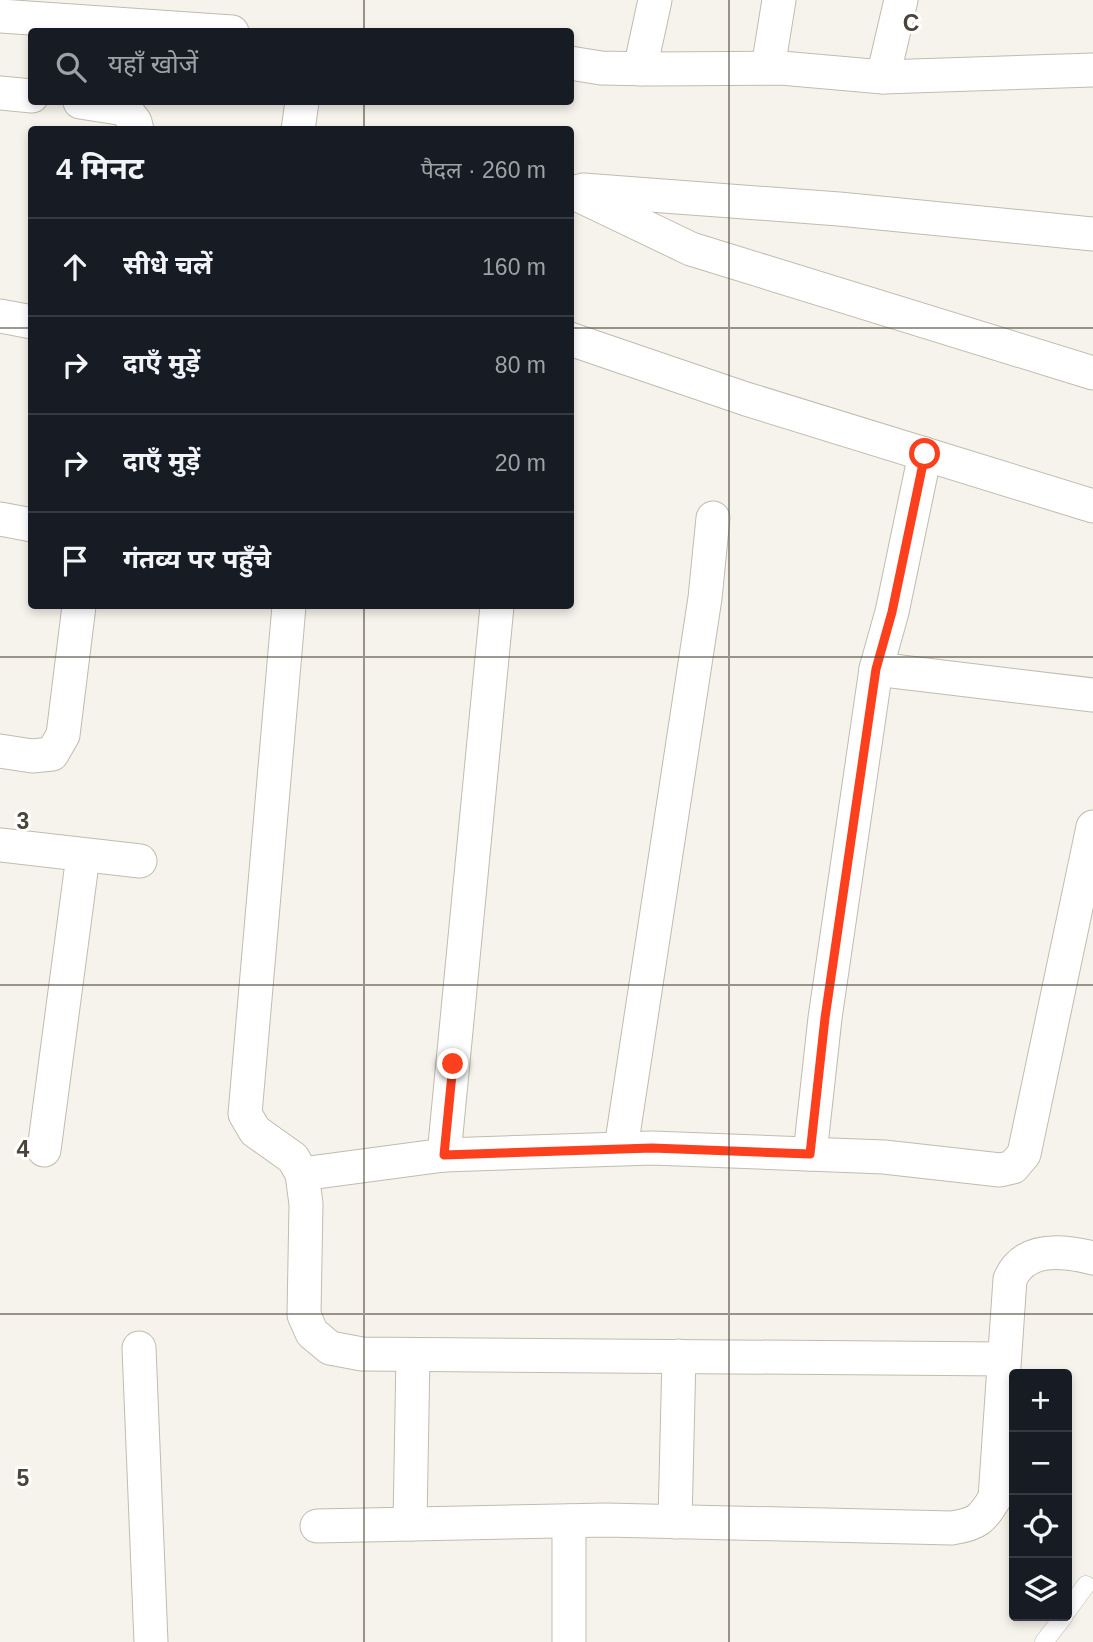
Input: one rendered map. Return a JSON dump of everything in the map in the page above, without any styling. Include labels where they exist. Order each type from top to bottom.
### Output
[{"type":"street","points":[[640,69],[655,0]]},
{"type":"street","points":[[768,68],[779,0]]},
{"type":"street","points":[[883,77],[901,0]]},
{"type":"street","points":[[0,16],[40,10],[164,13],[218,28]]},
{"type":"street","points":[[574,64],[601,68],[640,69],[768,68],[883,77],[1093,70]]},
{"type":"street","points":[[0,93],[28,96]]},
{"type":"street","points":[[99,105],[125,109],[136,126]]},
{"type":"street","points":[[299,126],[302,105]]},
{"type":"street","points":[[574,190],[839,209],[1093,234]]},
{"type":"street","points":[[574,192],[691,249],[1093,372]]},
{"type":"street","points":[[0,316],[28,321]]},
{"type":"street","points":[[574,340],[746,399],[1093,506]]},
{"type":"street","points":[[810,1154],[825,1018],[876,669],[892,612],[925,454]]},
{"type":"street","points":[[621,1148],[705,598],[713,518]]},
{"type":"street","points":[[0,519],[28,524]]},
{"type":"street","points":[[0,751],[33,756],[52,754],[63,735],[79,609]]},
{"type":"street","points":[[289,609],[245,1114],[255,1131],[293,1158],[305,1201],[304,1315],[312,1333],[330,1349],[362,1354],[1004,1359]]},
{"type":"street","points":[[444,1155],[498,609]]},
{"type":"street","points":[[876,669],[1093,695]]},
{"type":"street","points":[[305,1201],[444,1155],[621,1148],[704,1149],[884,1157],[1000,1170],[1013,1167],[1024,1154],[1084,915],[1093,827]]},
{"type":"street","points":[[0,845],[140,860]]},
{"type":"street","points":[[44,1150],[83,856]]},
{"type":"street","points":[[317,1526],[569,1521],[952,1528],[971,1525],[984,1516],[995,1498],[1010,1279],[1015,1267],[1029,1256],[1045,1252],[1093,1258]]},
{"type":"street","points":[[138,1348],[152,1642]]},
{"type":"street","points":[[410,1524],[413,1355]]},
{"type":"street","points":[[675,1522],[680,1356]]},
{"type":"street","points":[[569,1521],[569,1642]]},
{"type":"lane","points":[[1072,1604],[1086,1585]]},
{"type":"lane","points":[[1044,1642],[1060,1621]]},
{"type":"route","points":[[453,1064],[444,1155],[652,1148],[810,1154],[825,1018],[876,669],[892,612],[925,454]]}]
